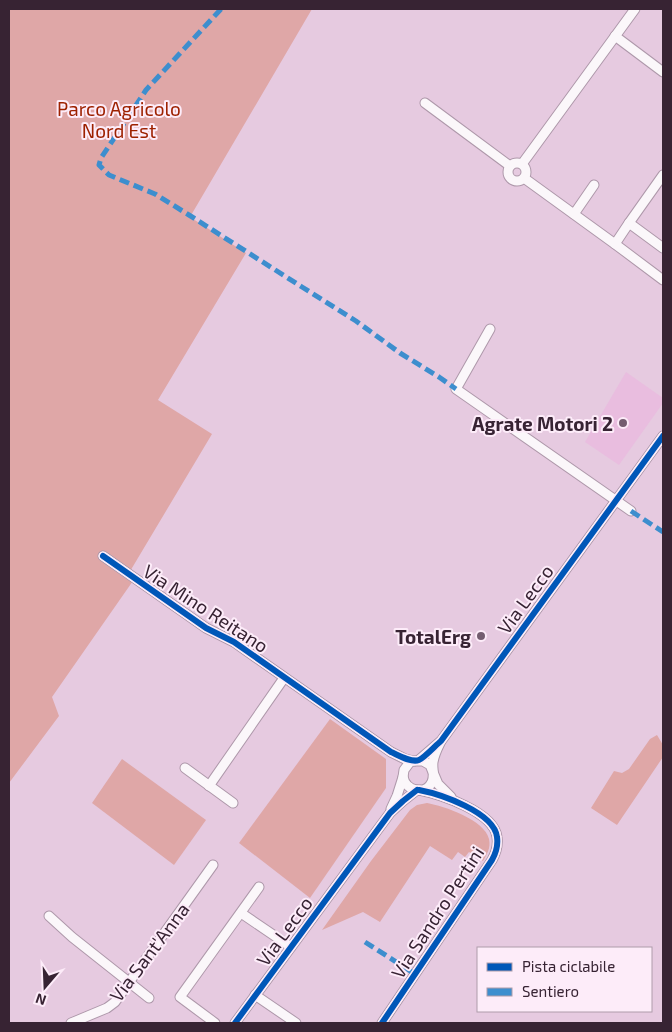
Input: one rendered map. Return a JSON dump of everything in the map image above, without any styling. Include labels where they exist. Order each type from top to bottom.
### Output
[{"type":"street","points":[[522,164],[635,9]]},
{"type":"street","points":[[615,36],[663,72]]},
{"type":"street","points":[[425,103],[510,166]]},
{"type":"street","points":[[516,162],[522,164],[526,170],[526,175],[520,181],[512,180],[508,174],[508,169],[516,162]]},
{"type":"street","points":[[615,244],[663,175]]},
{"type":"street","points":[[524,178],[663,280]]},
{"type":"street","points":[[574,214],[594,185]]},
{"type":"street","points":[[628,223],[663,248]]},
{"type":"street","points":[[490,329],[456,389],[630,511]]},
{"type":"street","name":"Via Lecco","points":[[235,1023],[390,813],[403,800],[418,790],[424,789],[432,782],[433,763],[441,741],[663,436]]},
{"type":"street","name":"Via Mino Reitano","points":[[103,556],[198,623],[234,642],[391,752],[398,758],[403,773]]},
{"type":"street","points":[[209,786],[284,678]]},
{"type":"street","name":"Via Lecco","points":[[390,813],[403,773],[410,762],[416,760],[441,741]]},
{"type":"street","name":"Via Mino Reitano","points":[[391,752],[406,759],[416,760]]},
{"type":"street","points":[[416,760],[426,762],[432,768],[438,784],[455,801]]},
{"type":"street","points":[[185,768],[233,803]]},
{"type":"street","points":[[403,773],[409,788],[433,793],[455,801]]},
{"type":"street","name":"Via Sandro Pertini","points":[[382,1023],[495,853],[497,835],[493,827],[487,820],[455,801]]},
{"type":"street","name":"Via Sant'Anna","points":[[71,1023],[107,1008],[114,1002],[213,864]]},
{"type":"street","points":[[215,1023],[180,998],[259,887]]},
{"type":"street","name":"Via Lecco","points":[[241,913],[291,947]]},
{"type":"street","points":[[49,916],[72,937],[148,998]]},
{"type":"street","points":[[255,995],[296,1023]]},
{"type":"shaded area","points":[[626,372],[663,398],[663,403],[619,465],[585,442]]},
{"type":"green space","name":"Parco Agricolo Nord Est","points":[[9,9],[312,9],[190,217],[246,253],[158,400],[212,434],[129,573],[135,578],[52,697],[59,716],[9,783]]},
{"type":"green space","points":[[330,719],[386,759],[386,788],[310,898],[239,843]]},
{"type":"green space","points":[[657,735],[663,745],[663,757],[617,825],[591,808],[614,771],[622,773],[629,769],[650,739]]},
{"type":"green space","points":[[122,759],[206,820],[174,865],[92,803]]},
{"type":"green space","points":[[427,803],[463,815],[486,832],[489,845],[483,861],[469,852],[465,857],[458,852],[452,860],[430,846],[380,922],[363,912],[322,930],[410,810],[417,805]]},
{"type":"marked path","points":[[221,9],[146,90],[101,158],[99,165],[109,175],[155,194],[189,215],[356,321],[400,353],[456,389]]},
{"type":"marked path","points":[[631,511],[663,532]]},
{"type":"marked path","points":[[365,942],[415,974]]},
{"type":"cycle path","points":[[103,556],[206,628],[234,642],[391,752],[408,760],[416,761],[441,741],[663,436]]},
{"type":"cycle path","points":[[235,1023],[390,813],[417,790]]},
{"type":"cycle path","points":[[382,1023],[492,860],[497,846],[494,828],[477,812],[452,800],[419,790]]},
{"type":"place","name":"Agrate Motori 2","points":[[623,423]]},
{"type":"place","name":"TotalErg","points":[[481,636]]}]
